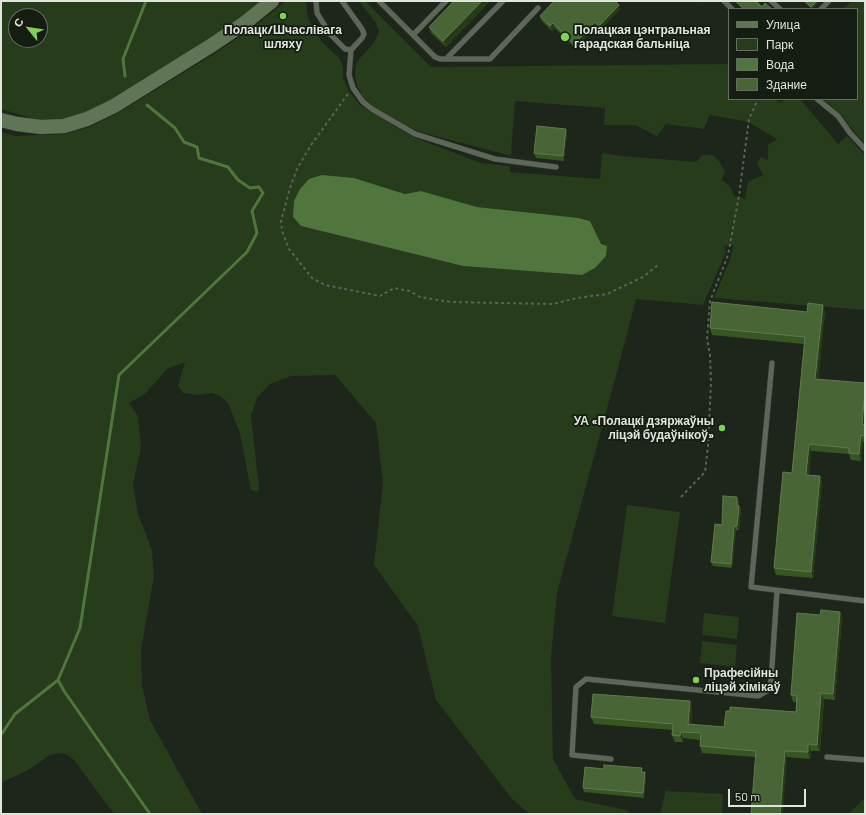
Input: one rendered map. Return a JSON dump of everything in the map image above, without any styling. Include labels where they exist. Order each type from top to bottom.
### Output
[{"type":"main road","points":[[1,120],[17,124],[42,127],[64,126],[87,119],[159,78],[229,33],[272,1]]},
{"type":"lane","points":[[316,1],[317,13],[330,34],[345,49],[350,50]]},
{"type":"lane","points":[[342,1],[364,34],[350,50],[349,75],[353,88],[363,102],[372,109],[415,134],[495,159],[556,167]]},
{"type":"lane","points":[[380,1],[435,57],[440,59],[490,59],[538,8]]},
{"type":"lane","points":[[413,35],[446,1]]},
{"type":"lane","points":[[446,59],[503,1]]},
{"type":"lane","points":[[771,1],[779,8]]},
{"type":"lane","points":[[821,8],[829,1]]},
{"type":"lane","points":[[818,100],[838,116],[850,133],[865,149]]},
{"type":"lane","points":[[772,363],[751,588],[865,601]]},
{"type":"lane","points":[[611,760],[572,755],[576,687],[586,679],[758,696],[767,691],[771,681],[777,591]]},
{"type":"lane","points":[[827,757],[865,760]]},
{"type":"path","points":[[353,88],[311,144],[297,169],[281,221],[282,231],[289,249],[312,278],[318,282],[325,285],[380,296],[394,288],[410,291],[420,297],[451,302],[553,304],[577,298],[607,294],[643,277],[658,265]]},
{"type":"path","points":[[681,497],[705,472],[708,446],[711,382],[710,355],[707,339],[710,301],[728,255],[739,196],[749,119],[758,100]]},
{"type":"green space","points":[[1,1],[263,1],[243,17],[111,101],[85,114],[63,120],[41,121],[1,109]]},
{"type":"green space","points":[[286,1],[306,1],[308,18],[321,41],[339,58],[343,67],[343,78],[349,92],[360,105],[413,137],[481,163],[510,166],[510,172],[600,179],[602,153],[696,162],[702,155],[713,155],[719,161],[725,172],[722,180],[730,186],[734,196],[745,199],[748,182],[763,175],[757,163],[761,157],[768,160],[768,145],[777,139],[748,122],[710,115],[704,129],[666,124],[657,136],[635,125],[604,125],[605,108],[515,101],[511,156],[416,131],[373,107],[365,100],[357,86],[355,75],[356,64],[373,44],[379,32],[376,23],[359,1],[365,1],[431,67],[728,64],[728,100],[776,100],[780,103],[783,100],[801,100],[838,144],[847,136],[865,155],[865,310],[714,298],[731,257],[733,245],[724,246],[726,252],[703,305],[636,299],[557,593],[551,657],[553,759],[575,799],[626,810],[632,814],[530,814],[512,799],[436,700],[418,626],[374,565],[383,483],[376,423],[335,375],[291,376],[270,384],[257,398],[251,416],[259,488],[257,492],[251,490],[240,434],[228,403],[220,396],[212,393],[197,395],[183,393],[178,386],[185,362],[167,369],[145,394],[129,403],[138,416],[141,447],[133,485],[138,514],[152,550],[154,576],[141,650],[142,685],[150,720],[202,814],[114,814],[74,760],[66,754],[58,753],[50,755],[30,769],[1,783],[1,132],[15,136],[65,134],[90,127],[118,113],[217,52],[251,29]],"holes":[[[354,178],[405,194],[421,191],[477,207],[579,218],[590,221],[601,245],[463,266],[301,226],[293,217]]]},
{"type":"green space","points":[[852,1],[865,1],[865,144],[841,114],[823,100],[858,100],[858,8],[844,8]]},
{"type":"green space","points":[[627,505],[680,512],[665,623],[612,616]]},
{"type":"green space","points":[[704,613],[739,617],[737,639],[702,635]]},
{"type":"green space","points":[[702,641],[737,645],[735,667],[700,663]]},
{"type":"green space","points":[[666,791],[723,794],[722,814],[660,814]]},
{"type":"green space","points":[[865,798],[865,814],[848,814]]},
{"type":"water","points":[[322,175],[354,178],[405,194],[421,191],[477,207],[579,218],[590,221],[601,244],[607,246],[606,256],[595,268],[582,275],[463,266],[301,226],[293,217],[294,201],[300,189],[309,179]]},
{"type":"building","points":[[454,1],[482,1],[443,41],[429,27]]},
{"type":"building","points":[[554,1],[615,1],[619,5],[599,26],[595,22],[574,44],[553,23],[550,26],[540,16]]},
{"type":"building","points":[[736,1],[756,1],[762,7],[765,3],[771,8],[743,8]]},
{"type":"building","points":[[805,1],[817,1],[811,7]]},
{"type":"building","points":[[537,126],[566,129],[563,156],[534,153]]},
{"type":"building","points":[[712,302],[807,312],[808,303],[823,305],[815,379],[865,383],[862,424],[865,425],[865,436],[861,435],[859,454],[849,453],[849,448],[809,444],[806,475],[820,476],[811,572],[774,568],[783,472],[792,473],[805,337],[710,328]]},
{"type":"building","points":[[723,496],[737,497],[737,505],[739,506],[737,526],[734,526],[731,564],[711,562],[715,524],[722,525]]},
{"type":"building","points":[[821,610],[840,612],[833,694],[821,693],[817,745],[808,744],[808,752],[785,751],[780,814],[751,814],[756,751],[700,746],[701,733],[681,732],[680,736],[672,735],[673,724],[591,717],[593,694],[690,701],[688,724],[724,727],[726,711],[730,711],[730,707],[796,712],[797,696],[791,695],[797,613],[820,615]]},
{"type":"building","points":[[604,765],[642,768],[641,772],[645,772],[643,793],[583,788],[585,767],[604,769]]},
{"type":"waterway","points":[[125,76],[123,59],[146,1]]},
{"type":"waterway","points":[[1,735],[15,714],[58,680],[80,628],[119,375],[247,252],[257,233],[252,211],[263,193],[259,187],[250,188],[238,180],[228,167],[199,158],[197,147],[184,142],[175,128],[147,105]]},
{"type":"waterway","points":[[58,680],[64,691],[150,814]]},
{"type":"place","name":"Полацк/Шчаслівага шляху","points":[[283,16]]},
{"type":"place","name":"Полацкая цэнтральная гарадская бальніца","points":[[565,37]]},
{"type":"place","name":"УА «Полацкі дзяржаўны ліцэй будаўнікоў»","points":[[722,428]]},
{"type":"place","name":"Прафесійны ліцэй хімікаў","points":[[696,680]]}]
